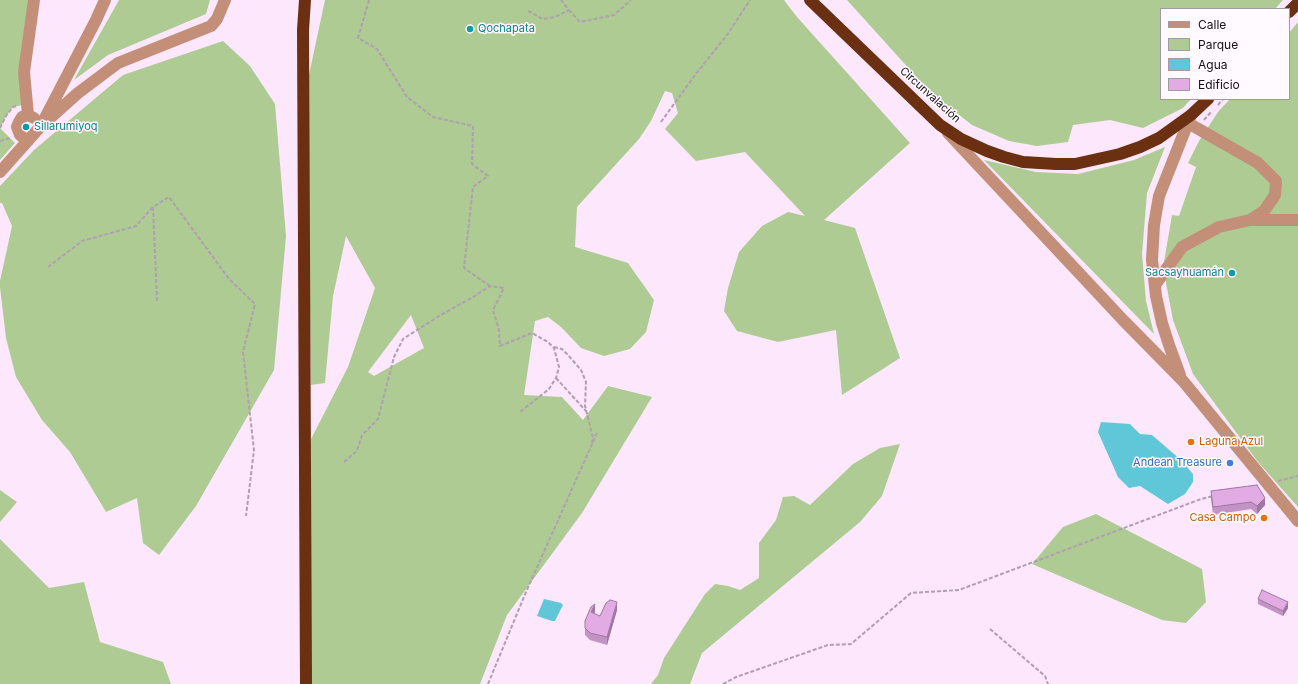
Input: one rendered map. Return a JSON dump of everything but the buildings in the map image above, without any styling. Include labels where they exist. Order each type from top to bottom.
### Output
[{"type":"highway","points":[[305,0],[302,30],[306,684]]},
{"type":"highway","name":"Circunvalación","points":[[810,0],[940,125],[961,139],[987,151],[1023,162],[1075,164],[1140,147],[1192,122],[1207,100]]},
{"type":"highway","points":[[1290,11],[1298,2]]},
{"type":"street","points":[[28,115],[24,72],[34,0]]},
{"type":"street","points":[[40,128],[105,0]]},
{"type":"street","points":[[0,172],[40,128],[78,94],[118,63],[211,26],[217,20],[226,0]]},
{"type":"street","points":[[28,115],[33,117],[40,128]]},
{"type":"street","points":[[28,115],[22,118],[17,127],[20,135],[28,141]]},
{"type":"street","points":[[1183,381],[1162,323],[1154,285],[1152,260],[1154,225],[1160,196],[1192,122],[1258,163],[1276,181],[1275,195],[1264,211],[1250,220]]},
{"type":"street","points":[[940,125],[1183,381],[1298,521]]},
{"type":"street","points":[[1154,285],[1182,246],[1219,227],[1250,220],[1298,220]]},
{"type":"path","points":[[369,0],[358,38],[378,48],[407,97],[433,117],[473,126],[472,164],[488,176],[473,187],[464,268],[490,286],[504,288],[493,310],[499,330],[500,346],[532,333],[568,355],[581,370],[586,382],[584,398],[593,438],[592,447]]},
{"type":"path","points":[[561,0],[580,22],[614,15],[631,0]]},
{"type":"path","points":[[661,122],[695,75],[727,35],[750,0]]},
{"type":"path","points":[[528,11],[543,19],[555,17],[569,10]]},
{"type":"path","points":[[1192,122],[1222,100]]},
{"type":"path","points":[[48,267],[82,241],[136,226],[152,207],[169,197],[229,279],[255,304],[243,352],[254,450],[246,516]]},
{"type":"path","points":[[152,207],[157,301]]},
{"type":"path","points":[[344,462],[357,451],[362,435],[378,419],[394,357],[403,339],[490,286]]},
{"type":"path","points":[[520,412],[549,389],[556,378],[559,367],[553,346]]},
{"type":"path","points":[[556,378],[587,412]]},
{"type":"path","points":[[488,684],[526,592],[597,433]]},
{"type":"path","points":[[1268,484],[1289,477],[1298,476]]},
{"type":"path","points":[[723,684],[736,677],[828,645],[851,644],[911,593],[959,590],[1201,499],[1216,496]]},
{"type":"path","points":[[990,629],[1045,676],[1048,684]]},
{"type":"green space","points":[[0,0],[34,0],[27,104],[13,107],[6,116],[0,128]]},
{"type":"green space","points":[[119,0],[210,0],[206,14],[108,55],[74,80]]},
{"type":"green space","points":[[325,0],[784,0],[797,17],[910,143],[824,220],[855,228],[900,358],[842,395],[836,330],[778,342],[737,331],[724,311],[728,288],[739,252],[762,226],[788,212],[805,216],[745,152],[696,161],[665,129],[678,113],[672,93],[665,91],[651,121],[639,139],[577,207],[575,247],[628,263],[654,300],[646,332],[630,349],[604,356],[581,348],[561,327],[548,317],[535,321],[524,395],[562,397],[583,420],[608,386],[652,397],[582,513],[507,615],[480,684],[309,684],[311,439],[348,367],[375,288],[346,236],[333,296],[325,383],[311,385],[307,84]],"holes":[[[411,315],[424,348],[374,376],[368,372]]]},
{"type":"green space","points":[[847,0],[1283,0],[1276,8],[1160,8],[1160,100],[1190,100],[1183,108],[1143,128],[1110,120],[1073,125],[1068,142],[1037,146],[1009,141],[972,125],[931,93]]},
{"type":"green space","name":"Sacsayhuamán","points":[[1298,22],[1298,507],[1258,462],[1193,374],[1173,320],[1166,283],[1164,262],[1172,215],[1179,216],[1196,167],[1188,163],[1199,141],[1218,112],[1229,100],[1290,100],[1290,32]]},
{"type":"green space","points":[[223,41],[250,66],[275,104],[286,236],[274,370],[196,506],[159,555],[143,543],[137,498],[106,512],[70,452],[42,420],[16,377],[6,338],[0,287],[12,226],[2,203],[0,203],[0,186],[34,150],[123,75]]},
{"type":"green space","points":[[0,128],[15,143],[0,160]]},
{"type":"green space","points":[[1165,147],[1147,193],[1142,254],[1146,301],[1154,334],[984,160],[1036,172],[1078,174],[1134,160]]},
{"type":"green space","points":[[900,444],[882,496],[860,522],[702,653],[690,684],[651,684],[658,675],[664,658],[705,594],[715,584],[740,590],[759,578],[759,543],[776,520],[783,497],[794,496],[810,505],[853,464],[880,448]]},
{"type":"green space","points":[[0,490],[17,502],[0,522]]},
{"type":"green space","points":[[1096,514],[1202,569],[1206,602],[1186,623],[1162,620],[1032,564],[1063,527]]},
{"type":"green space","points":[[0,539],[49,588],[84,582],[100,642],[163,662],[171,684],[0,684]]},
{"type":"water","points":[[1101,422],[1130,424],[1140,434],[1152,435],[1181,460],[1193,474],[1193,482],[1185,494],[1168,504],[1140,486],[1129,488],[1118,477],[1098,432]]},
{"type":"water","points":[[544,599],[561,603],[563,605],[555,621],[537,616]]},
{"type":"place","name":"Qochapata","points":[[470,29]]},
{"type":"place","name":"Sillarumiyoq","points":[[26,127]]},
{"type":"place","name":"Sacsayhuamán","points":[[1232,273]]},
{"type":"place","name":"Laguna Azul","points":[[1191,442]]},
{"type":"place","name":"Andean Treasure","points":[[1230,463]]},
{"type":"place","name":"Casa Campo","points":[[1264,518]]}]
